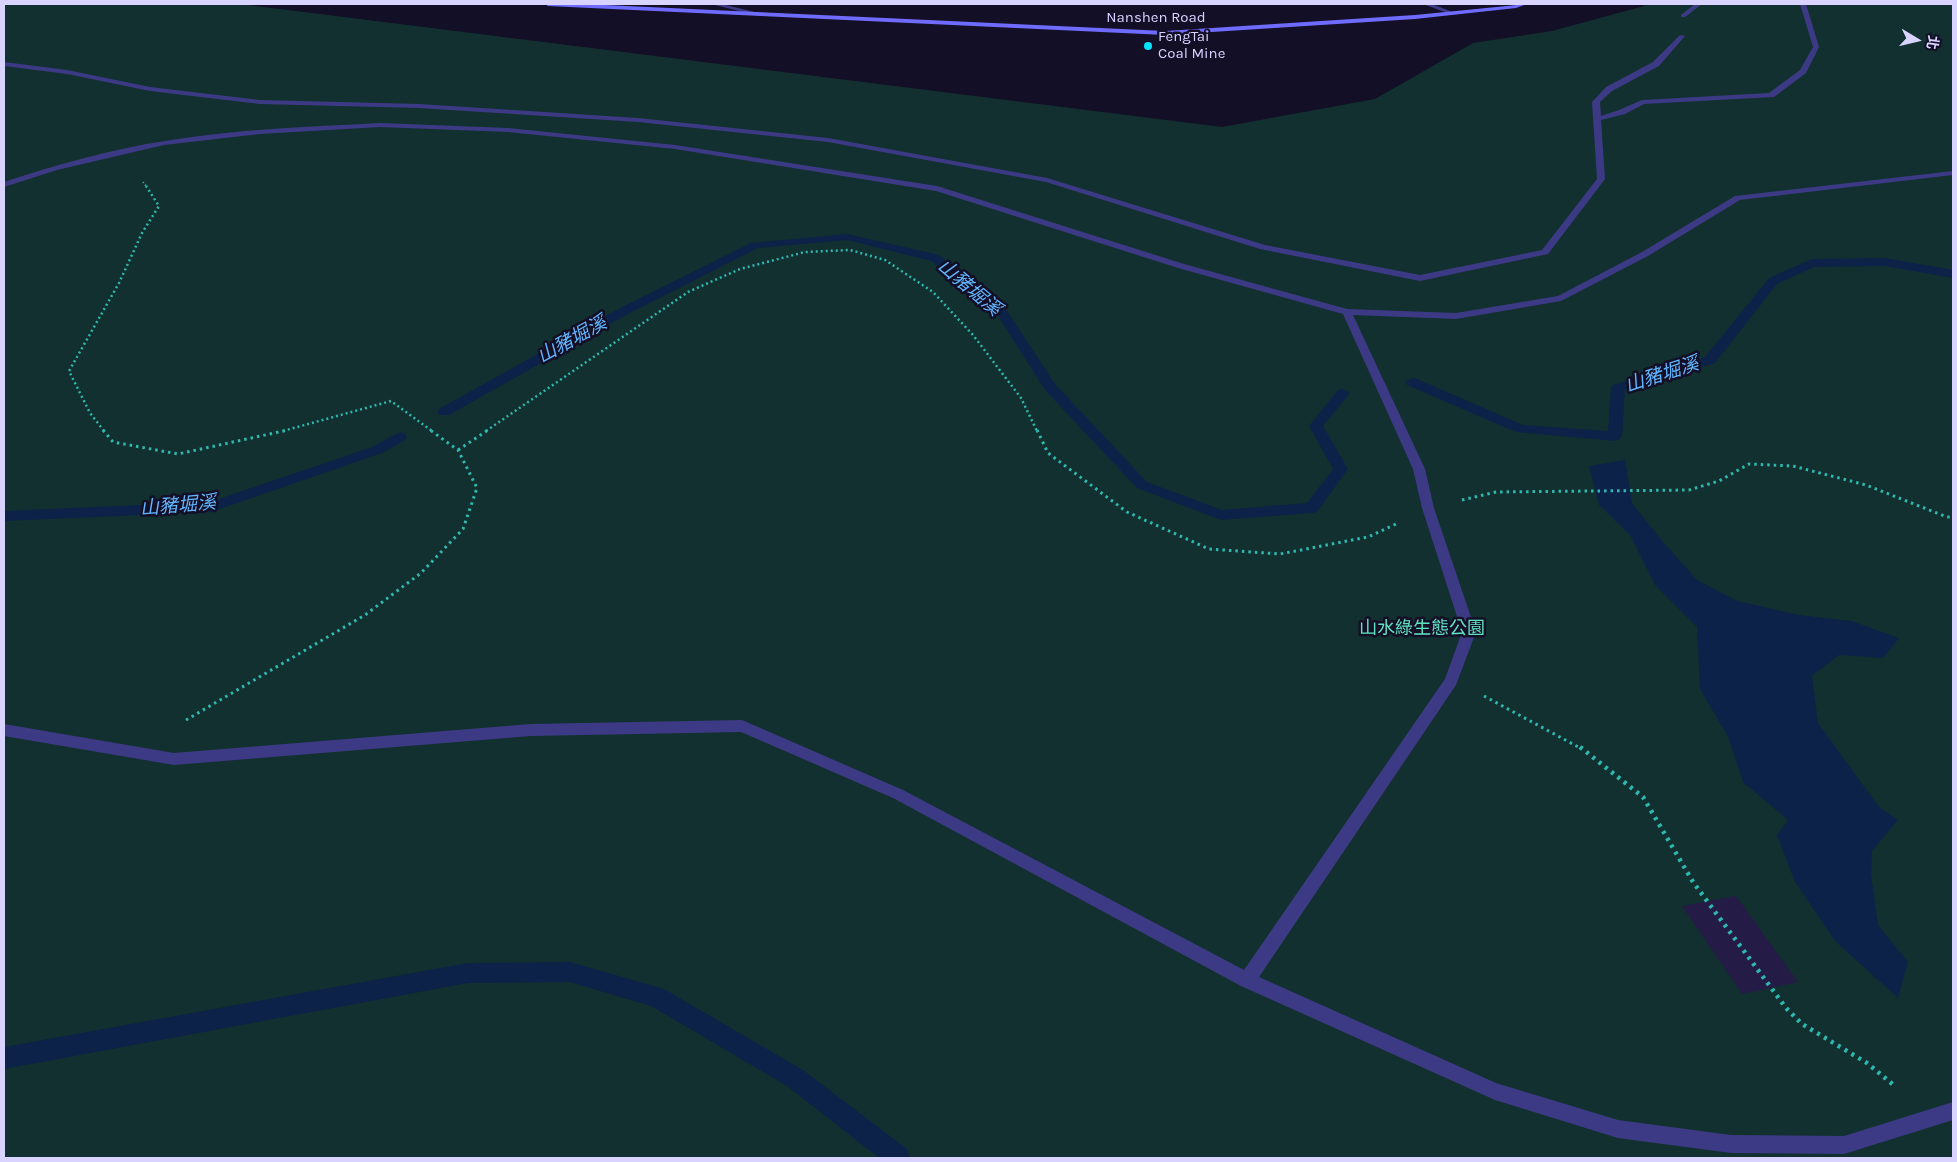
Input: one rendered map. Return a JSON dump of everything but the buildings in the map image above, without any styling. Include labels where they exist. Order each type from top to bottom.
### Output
[{"type":"main road","name":"Nanshen Road","points":[[548,4],[1165,33],[1452,13],[1524,4]]},
{"type":"street","points":[[714,4],[759,14]]},
{"type":"street","points":[[1426,4],[1452,13]]},
{"type":"street","points":[[1683,16],[1699,4]]},
{"type":"street","points":[[1597,119],[1622,112],[1642,102],[1771,96],[1803,72],[1816,46],[1803,4]]},
{"type":"street","points":[[4,64],[67,72],[150,89],[260,102],[419,106],[638,120],[828,140],[1047,180],[1263,247],[1420,278],[1545,252],[1601,179],[1596,102],[1609,89],[1656,64],[1682,36]]},
{"type":"street","points":[[4,185],[55,168],[164,143],[260,132],[380,125],[508,130],[675,147],[937,189],[1181,266],[1348,312],[1456,316],[1561,298],[1645,254],[1738,198],[1953,173]]},
{"type":"street","points":[[1247,980],[1451,681],[1469,632],[1428,508],[1420,469],[1348,312]]},
{"type":"street","points":[[4,730],[174,759],[531,730],[742,726],[898,794],[1247,980],[1495,1091],[1618,1129],[1731,1144],[1844,1145],[1953,1111]]},
{"type":"path","points":[[123,152],[159,206],[69,371],[90,413],[113,442],[178,454],[243,441],[339,417],[391,401],[458,450],[477,488],[463,528],[420,572],[365,615],[131,752]]},
{"type":"path","points":[[458,450],[688,292],[740,269],[805,252],[850,250],[886,260],[933,292],[973,335],[1021,398],[1048,453],[1128,512],[1209,549],[1280,554],[1368,537],[1428,508],[1496,492],[1689,490],[1719,481],[1749,464],[1793,466],[1866,486],[1953,518]]},
{"type":"path","points":[[1451,681],[1507,707],[1583,749],[1643,797],[1693,882],[1786,1008],[1802,1024],[1867,1063],[1891,1081],[1924,1120]]},
{"type":"green space","name":"山水綠生態公園","points":[[4,4],[240,4],[1222,127],[1375,99],[1473,43],[1552,31],[1644,6],[1645,4],[1953,4],[1953,1158],[4,1158]]},
{"type":"water","points":[[1625,460],[1632,503],[1697,580],[1737,601],[1799,615],[1851,621],[1899,638],[1883,658],[1839,655],[1812,676],[1818,723],[1879,807],[1898,820],[1872,851],[1871,875],[1878,925],[1908,962],[1898,998],[1835,941],[1795,882],[1777,835],[1788,820],[1743,782],[1728,737],[1700,689],[1697,627],[1655,585],[1630,535],[1599,505],[1589,466]]},
{"type":"waterway","name":"山豬堀溪","points":[[444,412],[624,311],[755,245],[847,237],[935,258],[1003,314],[1050,387],[1142,485],[1221,515],[1312,508],[1341,469],[1316,426],[1343,393]]},
{"type":"waterway","name":"山豬堀溪","points":[[1412,382],[1521,429],[1615,436],[1618,388],[1710,360],[1773,281],[1812,263],[1885,262],[1953,274]]},
{"type":"waterway","name":"山豬堀溪","points":[[4,516],[211,507],[377,450],[400,437]]},
{"type":"waterway","points":[[4,1058],[468,973],[570,972],[656,997],[795,1078],[898,1158]]},
{"type":"place","name":"FengTai Coal Mine","points":[[1148,46]]}]
